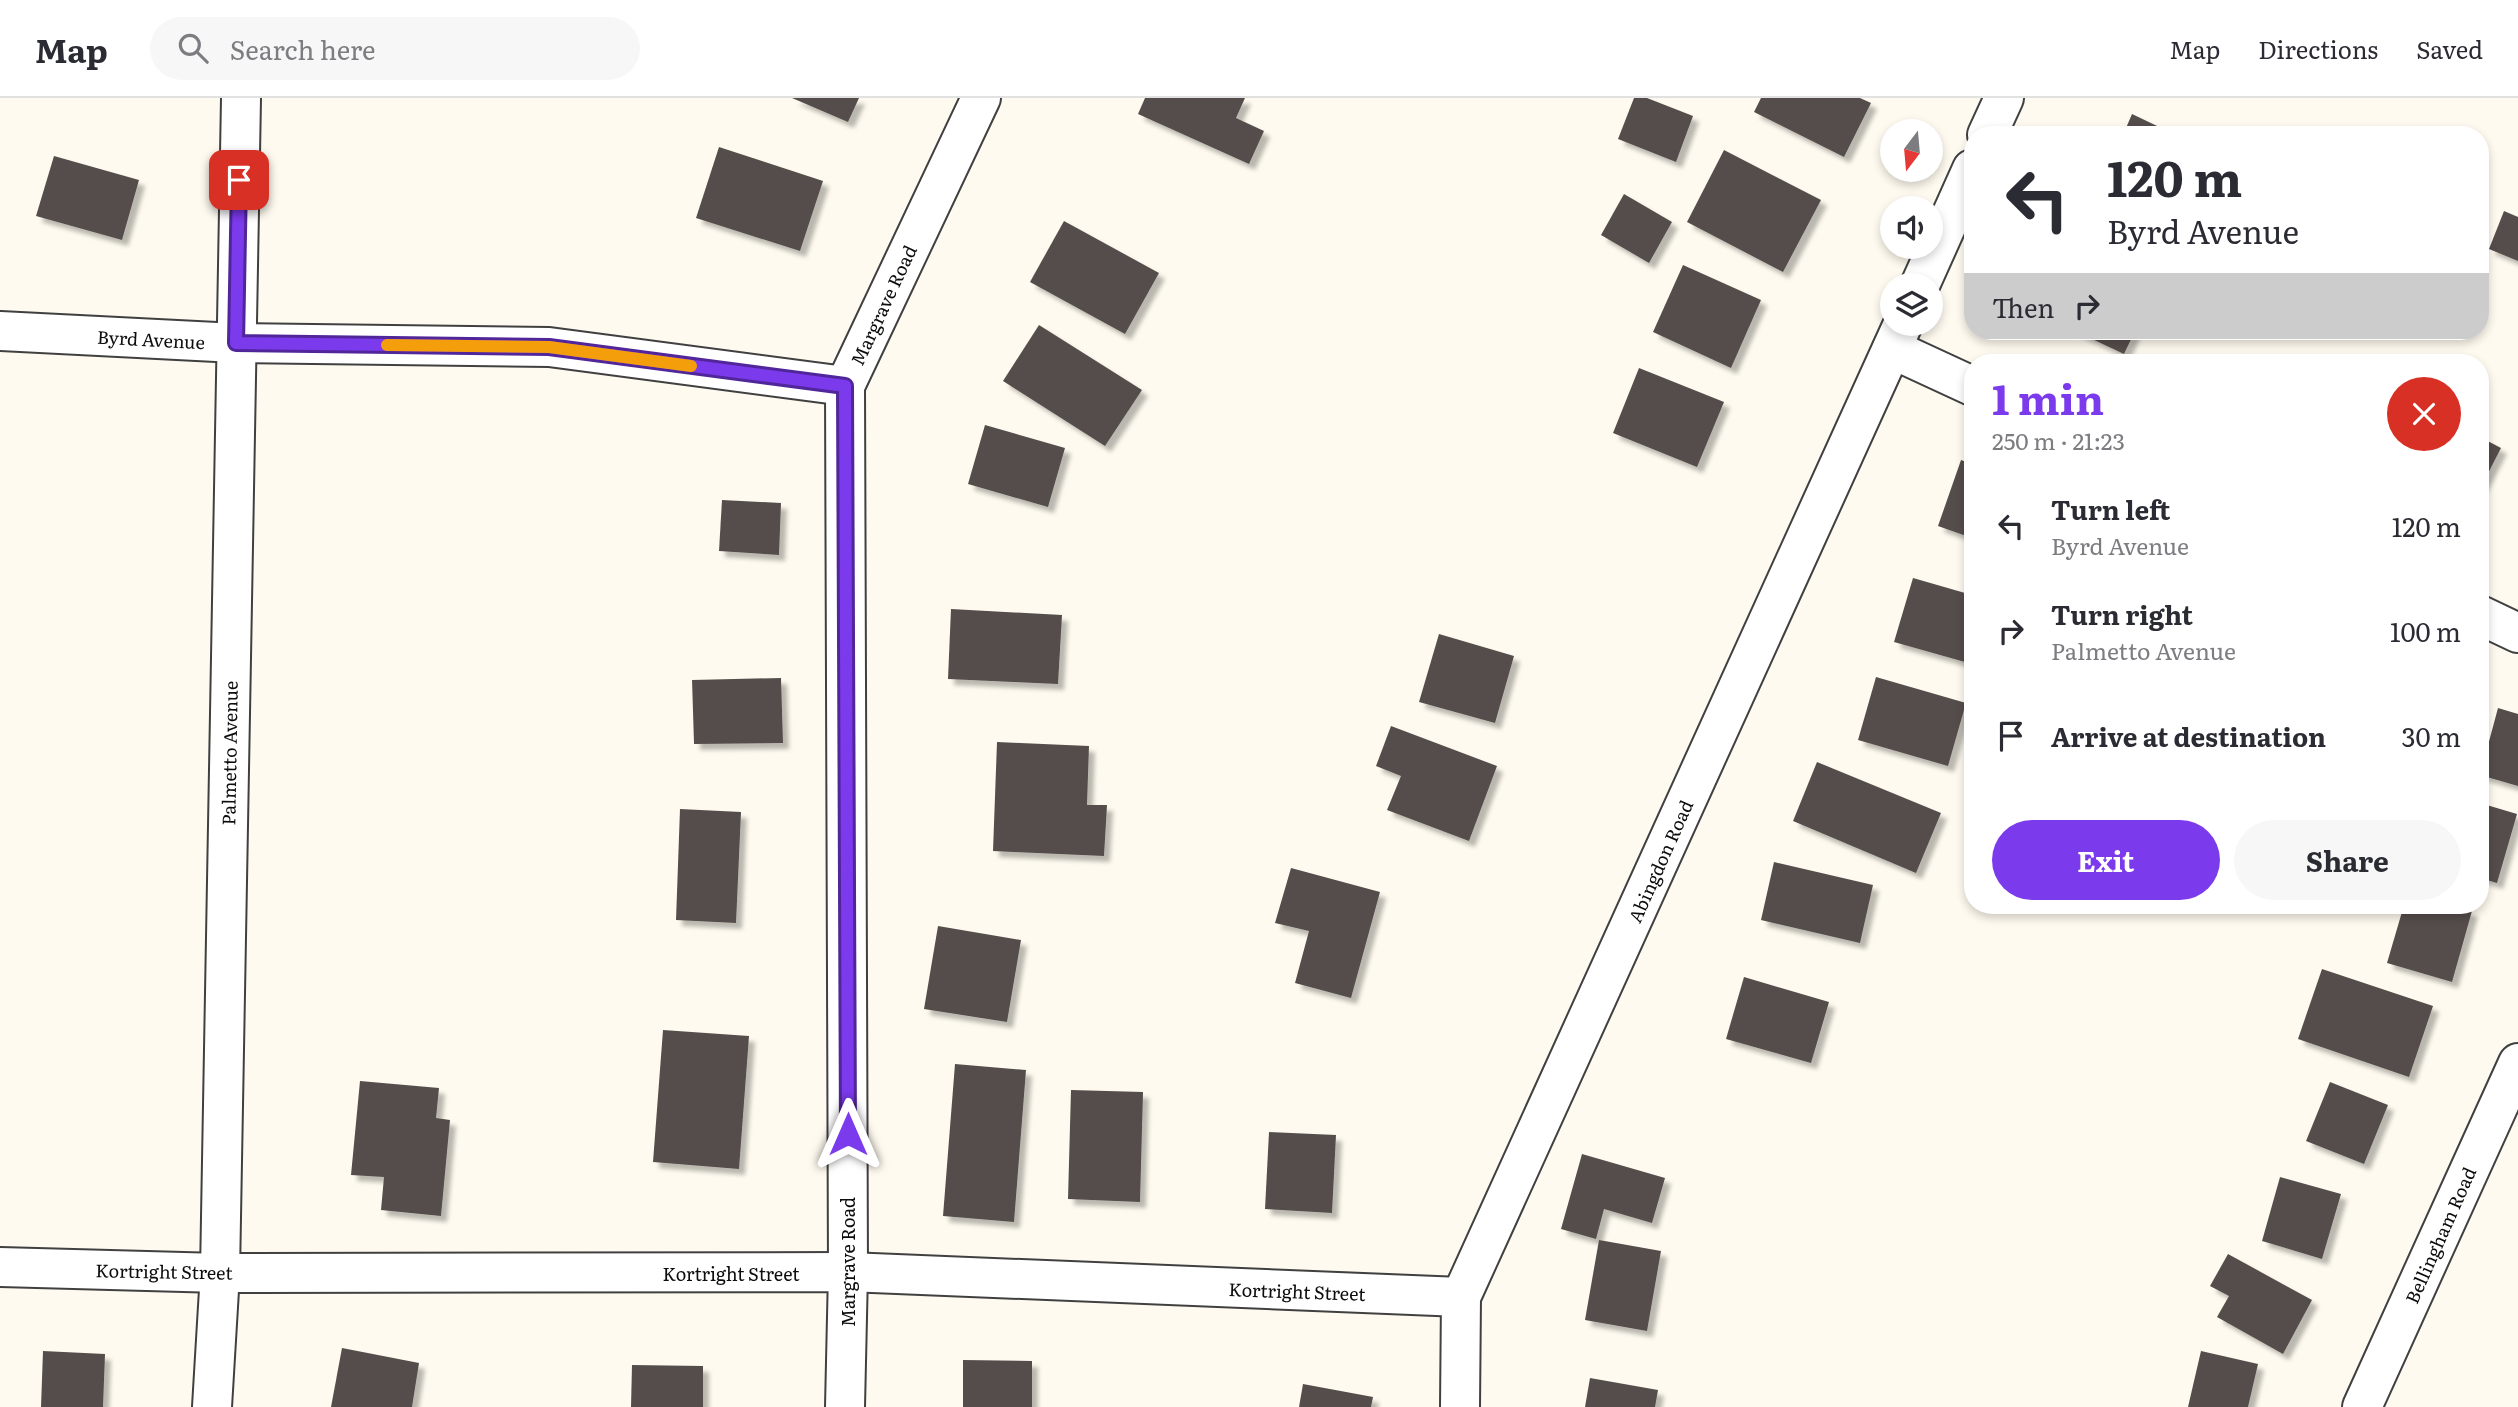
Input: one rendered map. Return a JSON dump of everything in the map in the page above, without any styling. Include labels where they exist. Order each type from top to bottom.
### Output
[{"type":"street","name":"Palmetto Avenue","points":[[212,1407],[220,1273],[241,98]]},
{"type":"street","name":"Margrave Road","points":[[845,1407],[848,1272],[845,386],[981,98]]},
{"type":"street","points":[[1991,126],[2004,98]]},
{"type":"street","points":[[1925,273],[1964,187]]},
{"type":"street","name":"Byrd Avenue","points":[[0,331],[236,343],[549,347],[845,386]]},
{"type":"street","points":[[1897,337],[1964,381]]},
{"type":"street","name":"Abingdon Road","points":[[1460,1407],[1461,1297],[1897,337]]},
{"type":"street","points":[[2489,619],[2518,633]]},
{"type":"street","name":"Bellingham Road","points":[[2362,1407],[2518,1063]]},
{"type":"street","name":"Kortright Street","points":[[0,1267],[220,1273],[848,1272],[1461,1297]]},
{"type":"building","points":[[792,98],[859,98],[848,122]]},
{"type":"building","points":[[1145,98],[1245,98],[1236,118],[1264,131],[1249,164],[1138,114]]},
{"type":"building","points":[[1634,98],[1647,98],[1693,116],[1676,162],[1618,139]]},
{"type":"building","points":[[1761,98],[1860,98],[1871,103],[1844,157],[1754,112]]},
{"type":"building","points":[[2132,114],[2157,126],[2127,126]]},
{"type":"building","points":[[719,147],[823,181],[800,251],[696,218]]},
{"type":"building","points":[[1724,150],[1821,200],[1783,272],[1687,222]]},
{"type":"building","points":[[54,156],[139,180],[122,240],[36,216]]},
{"type":"building","points":[[1624,194],[1672,222],[1649,263],[1601,235]]},
{"type":"building","points":[[2504,211],[2518,217],[2518,261],[2489,249]]},
{"type":"building","points":[[1064,221],[1159,273],[1125,334],[1030,282]]},
{"type":"building","points":[[1683,265],[1761,300],[1731,368],[1653,332]]},
{"type":"building","points":[[1039,325],[1142,390],[1105,446],[1003,381]]},
{"type":"building","points":[[2094,340],[2131,340],[2124,354]]},
{"type":"building","points":[[1639,368],[1724,402],[1697,467],[1613,433]]},
{"type":"building","points":[[985,425],[1065,448],[1048,507],[968,484]]},
{"type":"building","points":[[2489,442],[2501,448],[2489,471]]},
{"type":"building","points":[[1961,460],[1964,461],[1964,535],[1938,526]]},
{"type":"building","points":[[722,500],[781,503],[779,555],[719,551]]},
{"type":"building","points":[[1913,578],[1964,593],[1964,662],[1894,642]]},
{"type":"building","points":[[951,609],[1062,615],[1058,684],[948,679]]},
{"type":"building","points":[[1439,634],[1514,656],[1495,723],[1419,702]]},
{"type":"building","points":[[1876,677],[1964,702],[1948,766],[1858,740]]},
{"type":"building","points":[[781,678],[783,743],[694,744],[692,680]]},
{"type":"building","points":[[2498,708],[2518,714],[2518,786],[2489,778],[2489,742]]},
{"type":"building","points":[[1391,726],[1497,766],[1469,841],[1387,810],[1401,776],[1376,766]]},
{"type":"building","points":[[997,742],[1089,746],[1087,805],[1107,805],[1104,856],[993,851]]},
{"type":"building","points":[[1817,762],[1941,813],[1916,873],[1793,821]]},
{"type":"building","points":[[2489,806],[2517,814],[2497,883],[2489,881]]},
{"type":"building","points":[[680,809],[741,812],[736,923],[676,920]]},
{"type":"building","points":[[1774,862],[1873,885],[1860,943],[1761,920]]},
{"type":"building","points":[[1291,868],[1380,892],[1351,998],[1295,983],[1309,931],[1275,923]]},
{"type":"building","points":[[2401,914],[2471,914],[2452,982],[2387,963]]},
{"type":"building","points":[[938,926],[1021,940],[1007,1022],[924,1009]]},
{"type":"building","points":[[2322,969],[2433,1006],[2409,1077],[2298,1039]]},
{"type":"building","points":[[1744,977],[1829,1002],[1811,1063],[1726,1039]]},
{"type":"building","points":[[663,1030],[749,1036],[739,1169],[653,1162]]},
{"type":"building","points":[[955,1064],[1026,1070],[1014,1222],[943,1216]]},
{"type":"building","points":[[360,1081],[439,1088],[436,1118],[450,1120],[441,1216],[381,1210],[384,1177],[351,1175]]},
{"type":"building","points":[[2330,1082],[2388,1105],[2364,1164],[2306,1141]]},
{"type":"building","points":[[1071,1090],[1143,1092],[1140,1202],[1068,1199]]},
{"type":"building","points":[[1269,1132],[1336,1135],[1332,1213],[1265,1209]]},
{"type":"building","points":[[1582,1154],[1665,1178],[1652,1223],[1604,1209],[1596,1239],[1561,1229]]},
{"type":"building","points":[[2280,1177],[2341,1194],[2322,1259],[2262,1241]]},
{"type":"building","points":[[1599,1240],[1661,1251],[1647,1331],[1585,1320]]},
{"type":"building","points":[[2228,1254],[2312,1300],[2283,1354],[2217,1317],[2229,1296],[2210,1286]]},
{"type":"building","points":[[342,1348],[419,1363],[412,1407],[331,1407]]},
{"type":"building","points":[[43,1351],[105,1354],[103,1407],[41,1407]]},
{"type":"building","points":[[2201,1351],[2258,1364],[2248,1407],[2188,1407]]},
{"type":"building","points":[[963,1360],[1032,1361],[1032,1407],[963,1407]]},
{"type":"building","points":[[632,1365],[703,1366],[703,1407],[631,1407]]},
{"type":"building","points":[[1590,1378],[1658,1390],[1655,1407],[1585,1407]]},
{"type":"building","points":[[1303,1384],[1373,1397],[1371,1407],[1299,1407]]},
{"type":"slow traffic","points":[[387,345],[549,347],[691,366]]},
{"type":"route","points":[[239,180],[236,343],[549,347],[845,386],[848,1134]]}]
